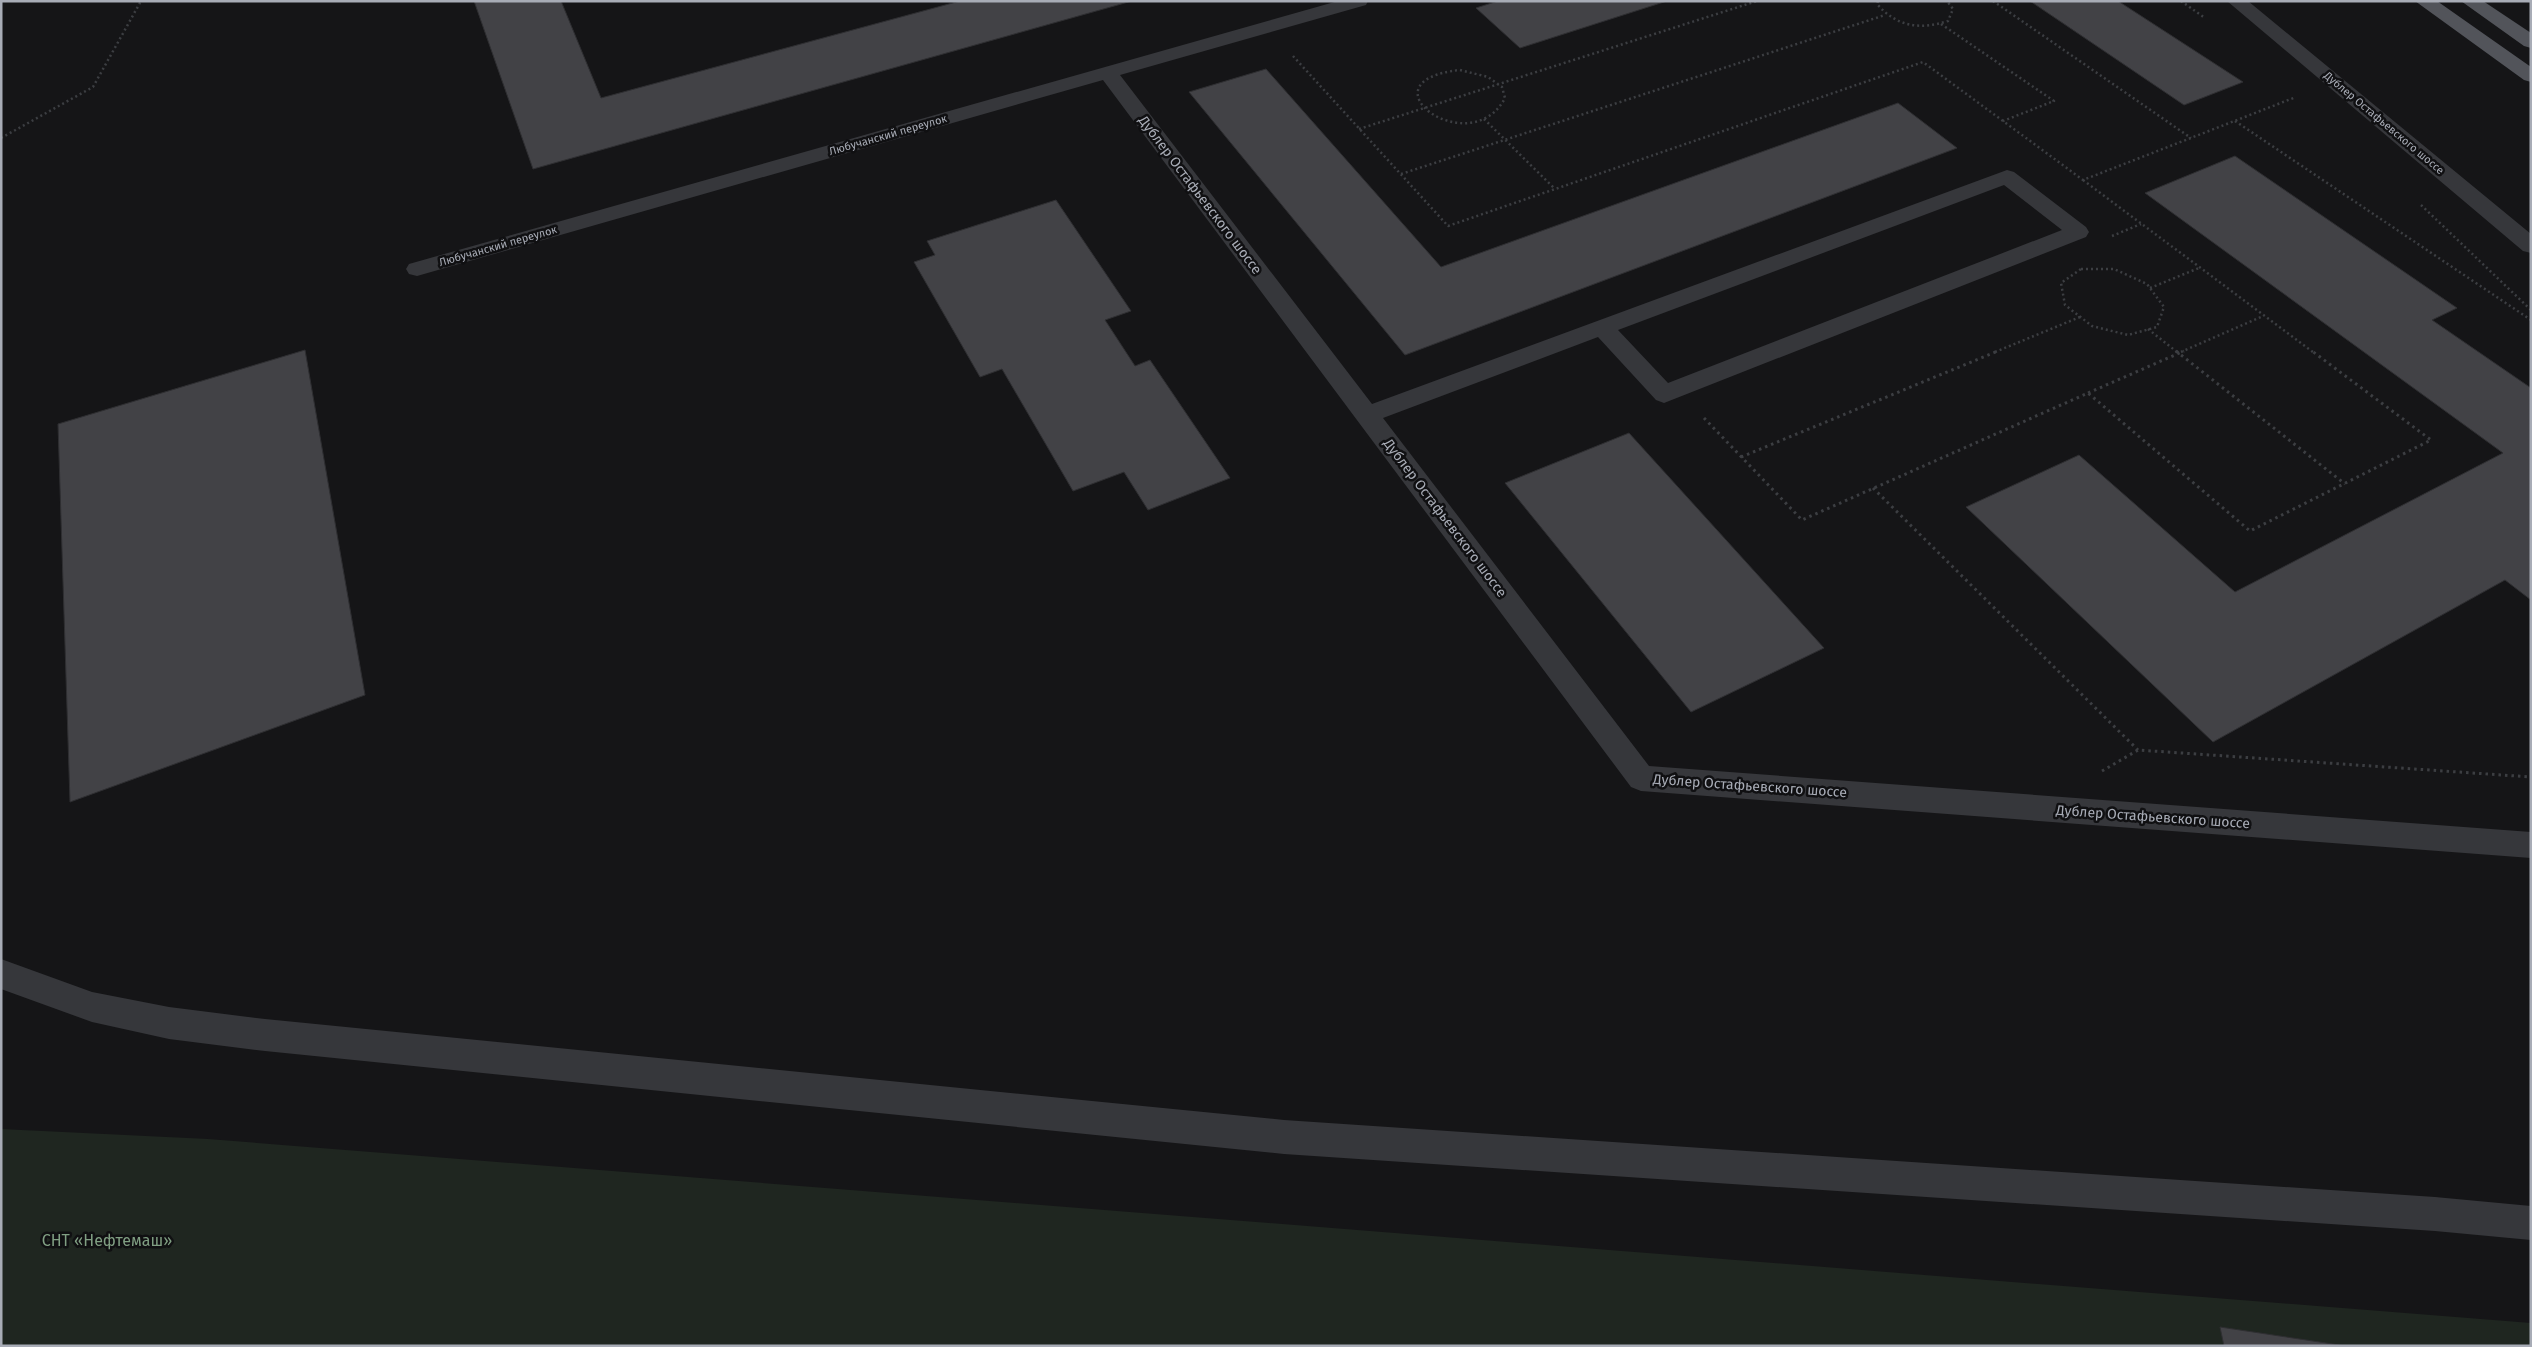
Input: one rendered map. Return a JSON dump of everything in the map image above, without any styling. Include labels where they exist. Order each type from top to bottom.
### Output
[{"type":"main road","points":[[2424,1],[2531,76]]},
{"type":"main road","points":[[2470,1],[2531,42]]},
{"type":"street","name":"Любучанский переулок","points":[[416,269],[1359,1]]},
{"type":"street","name":"Дублер Остафьевского шоссе","points":[[2236,1],[2531,246]]},
{"type":"street","name":"Дублер Остафьевского шоссе","points":[[1108,72],[1641,778],[2531,845]]},
{"type":"street","points":[[1367,415],[1602,327],[2007,177],[2078,232],[1664,394],[1602,327]]},
{"type":"street","points":[[1,974],[92,1006],[169,1023],[1274,1136],[2425,1214],[2531,1224]]},
{"type":"path","points":[[1,138],[93,86],[142,1]]},
{"type":"path","points":[[1359,129],[1758,1]]},
{"type":"path","points":[[1878,1],[1876,4],[1885,15],[1907,25],[1931,27],[1948,21],[1953,9],[1946,1]]},
{"type":"path","points":[[1993,1],[2191,138]]},
{"type":"path","points":[[1401,175],[1885,15]]},
{"type":"path","points":[[1941,24],[2054,101],[2003,121]]},
{"type":"path","points":[[1267,27],[1448,226],[1923,62],[2432,440],[2250,531],[2088,393]]},
{"type":"path","points":[[1444,70],[1475,72],[1489,77],[1499,84],[1504,93],[1505,102],[1500,110],[1484,119],[1462,122],[1447,121],[1433,116],[1423,108],[1417,99],[1417,90],[1422,81],[1444,70]]},
{"type":"path","points":[[2083,180],[2334,82]]},
{"type":"path","points":[[1484,119],[1555,189]]},
{"type":"path","points":[[2235,121],[2531,320]]},
{"type":"path","points":[[2150,288],[2200,268]]},
{"type":"path","points":[[2081,269],[2114,269],[2147,284],[2150,288],[2164,307],[2157,327],[2128,335],[2092,326],[2080,317],[2065,305],[2061,283],[2081,269]]},
{"type":"path","points":[[1677,390],[1802,520],[2264,315]]},
{"type":"path","points":[[1741,457],[2080,317]]},
{"type":"path","points":[[2148,329],[2345,484]]},
{"type":"path","points":[[1873,488],[2138,750]]},
{"type":"path","points":[[2100,772],[2138,750],[2531,777]]},
{"type":"green space","name":"СНТ «Нефтемаш»","points":[[1,1129],[208,1139],[2531,1323],[2531,1346],[1,1346]]},
{"type":"building","points":[[474,1],[561,1],[601,98],[960,1],[1132,1],[533,169]]},
{"type":"building","points":[[1498,1],[1667,1],[1520,48],[1476,8]]},
{"type":"building","points":[[2030,1],[2118,1],[2243,82],[2184,105]]},
{"type":"building","points":[[1266,69],[1441,267],[1898,103],[1957,148],[1405,355],[1189,92]]},
{"type":"building","points":[[2235,156],[2457,308],[2432,320],[2531,388],[2531,600],[2505,580],[2213,742],[1966,507],[2079,455],[2235,592],[2503,453],[2145,193]]},
{"type":"building","points":[[1056,200],[1131,311],[1105,320],[1135,366],[1150,360],[1230,478],[1148,510],[1124,472],[1073,491],[1002,369],[980,377],[914,262],[935,255],[927,241]]},
{"type":"building","points":[[305,350],[365,695],[70,802],[58,424]]},
{"type":"building","points":[[1629,433],[1824,648],[1691,712],[1505,483]]},
{"type":"building","points":[[2220,1327],[2346,1346],[2224,1346]]}]
